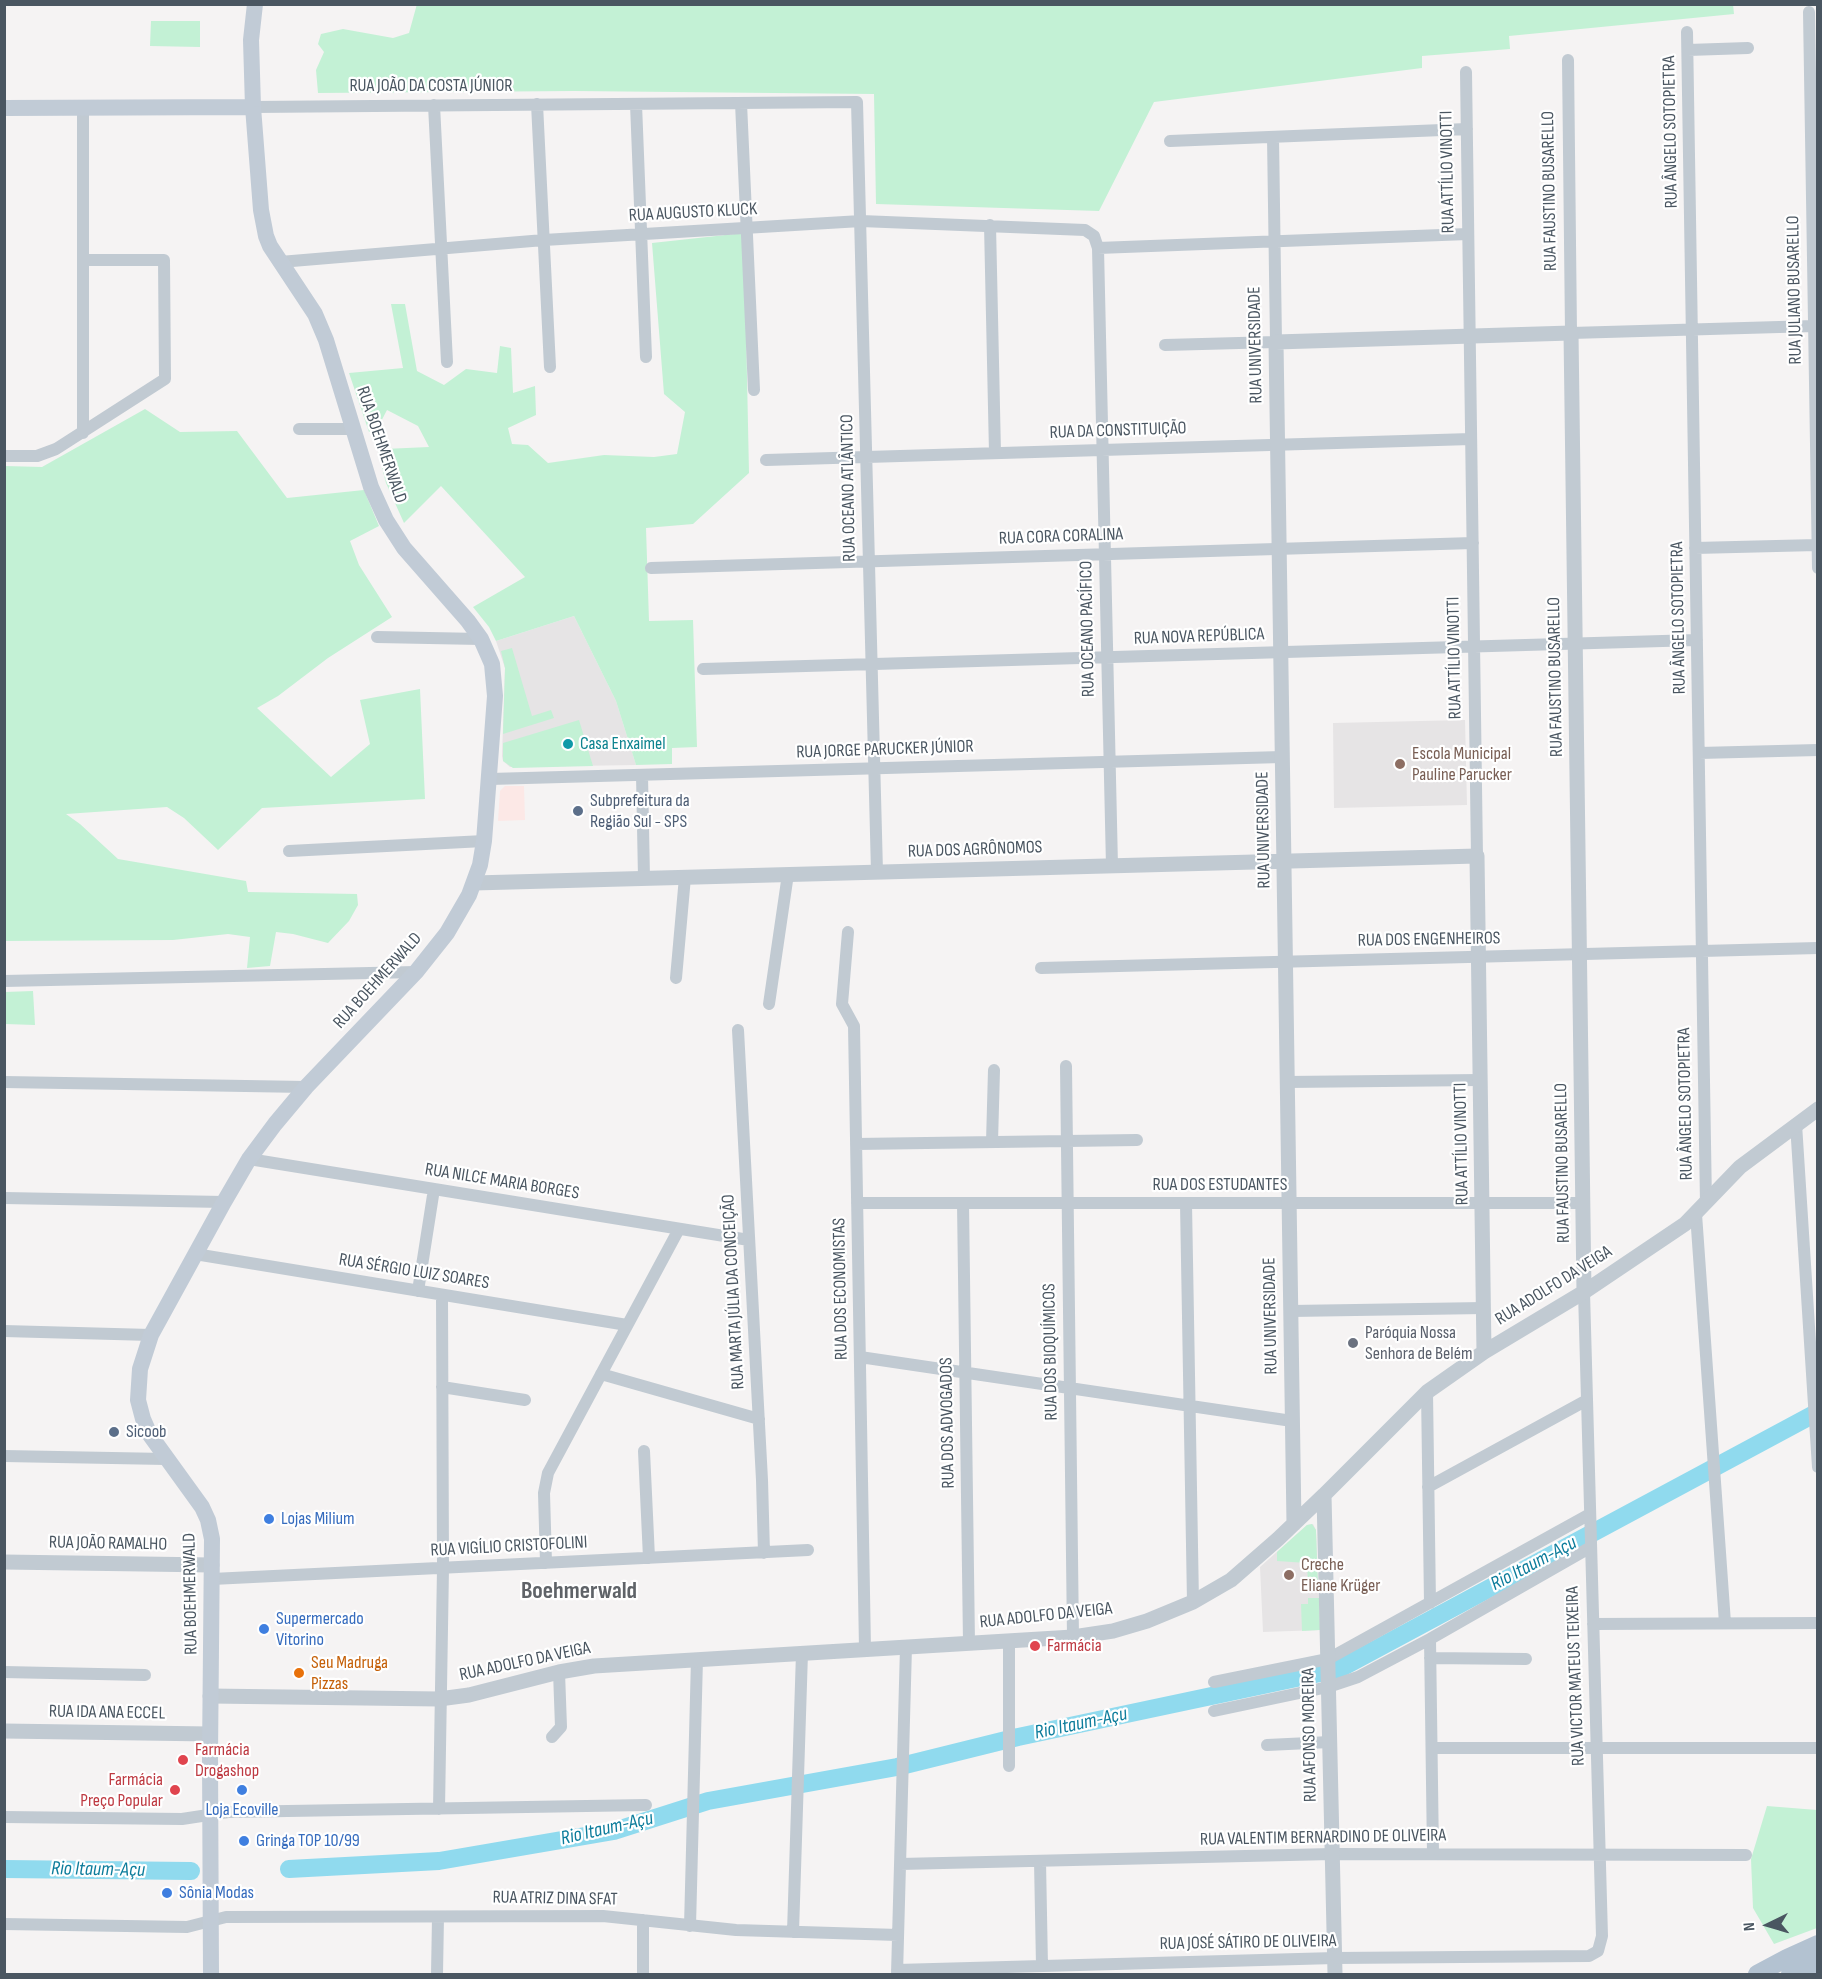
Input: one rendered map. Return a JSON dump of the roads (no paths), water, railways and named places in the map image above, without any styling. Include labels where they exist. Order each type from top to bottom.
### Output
[{"type":"main road","name":"RUA BOEHMERWALD","points":[[211,1974],[212,1539],[208,1520],[202,1507],[166,1459],[150,1435],[143,1419],[138,1400],[140,1369],[151,1335],[249,1159],[306,1087],[416,972],[447,933],[460,912],[474,883],[484,841],[495,681],[492,664],[481,639],[396,536],[378,503],[326,340],[315,314],[270,246],[264,226],[253,106],[251,40],[255,4]]},
{"type":"main road","name":"RUA JOÃO DA COSTA JÚNIOR","points":[[4,108],[253,106]]},
{"type":"main road","points":[[1757,1974],[1818,1944]]},
{"type":"main road","points":[[1790,1974],[1818,1963]]},
{"type":"street","name":"RUA JULIANO BUSARELLO","points":[[1809,12],[1818,568]]},
{"type":"street","name":"RUA ÂNGELO SOTOPIETRA","points":[[1687,32],[1702,951],[1701,1209],[1725,1623]]},
{"type":"street","points":[[1688,50],[1748,48]]},
{"type":"street","name":"RUA FAUSTINO BUSARELLO","points":[[1568,60],[1584,1292]]},
{"type":"street","name":"RUA ATTÍLIO VINOTTI","points":[[1466,72],[1484,1352]]},
{"type":"street","name":"RUA JOÃO DA COSTA JÚNIOR","points":[[253,106],[857,102]]},
{"type":"street","name":"RUA OCEANO ATLÂNTICO","points":[[857,102],[878,872]]},
{"type":"street","points":[[741,103],[754,390]]},
{"type":"street","points":[[537,104],[550,368]]},
{"type":"street","points":[[636,104],[646,357]]},
{"type":"street","points":[[434,105],[447,362]]},
{"type":"street","points":[[83,108],[83,433]]},
{"type":"street","points":[[1170,141],[1467,129]]},
{"type":"street","name":"RUA UNIVERSIDADE","points":[[1273,137],[1294,1524]]},
{"type":"street","name":"RUA AUGUSTO KLUCK","points":[[280,262],[544,240],[861,221],[1085,230],[1094,236],[1098,248]]},
{"type":"street","points":[[990,225],[995,453]]},
{"type":"street","points":[[1098,248],[1468,234]]},
{"type":"street","name":"RUA OCEANO PACÍFICO","points":[[1098,248],[1112,866]]},
{"type":"street","points":[[4,456],[47,453],[83,433],[165,379],[164,260],[83,260]]},
{"type":"street","points":[[1165,345],[1814,326]]},
{"type":"street","points":[[299,429],[353,429]]},
{"type":"street","name":"RUA DA CONSTITUIÇÃO","points":[[766,460],[1471,439]]},
{"type":"street","name":"RUA CORA CORALINA","points":[[651,568],[1473,543]]},
{"type":"street","points":[[1695,548],[1817,544]]},
{"type":"street","points":[[377,637],[481,639]]},
{"type":"street","name":"RUA NOVA REPÚBLICA","points":[[703,669],[1697,640]]},
{"type":"street","points":[[1699,753],[1818,750]]},
{"type":"street","name":"RUA JORGE PARUCKER JÚNIOR","points":[[490,779],[1282,757]]},
{"type":"street","points":[[642,775],[644,878]]},
{"type":"street","points":[[289,851],[484,841]]},
{"type":"street","name":"RUA DOS AGRÔNOMOS","points":[[474,883],[1477,856]]},
{"type":"street","points":[[769,1004],[788,874]]},
{"type":"street","points":[[676,978],[685,877]]},
{"type":"street","name":"RUA DOS ECONOMISTAS","points":[[848,932],[842,1004],[854,1026],[865,1649]]},
{"type":"street","name":"RUA DOS ENGENHEIROS","points":[[1041,968],[1818,948]]},
{"type":"street","points":[[4,981],[416,972]]},
{"type":"street","name":"RUA MARTA JÚLIA DA CONCEIÇÃO","points":[[738,1030],[764,1553]]},
{"type":"street","name":"RUA DOS BIOQUÍMICOS","points":[[1066,1066],[1073,1637]]},
{"type":"street","points":[[992,1142],[994,1070]]},
{"type":"street","points":[[1287,1082],[1480,1080]]},
{"type":"street","points":[[4,1082],[306,1087]]},
{"type":"street","name":"RUA ADOLFO DA VEIGA","points":[[210,1696],[439,1699],[470,1695],[559,1672],[605,1665],[1073,1637],[1130,1626],[1192,1602],[1231,1580],[1294,1524],[1427,1392],[1484,1352],[1584,1292],[1668,1236],[1701,1209],[1740,1167],[1818,1109]]},
{"type":"street","points":[[1796,1124],[1818,1467]]},
{"type":"street","points":[[856,1143],[1137,1140]]},
{"type":"street","name":"RUA NILCE MARIA BORGES","points":[[249,1159],[749,1240]]},
{"type":"street","points":[[418,1291],[434,1189]]},
{"type":"street","points":[[4,1198],[224,1202]]},
{"type":"street","name":"RUA DOS ESTUDANTES","points":[[857,1203],[1583,1203]]},
{"type":"street","name":"RUA DOS ADVOGADOS","points":[[963,1203],[969,1643]]},
{"type":"street","points":[[1186,1203],[1192,1602]]},
{"type":"street","points":[[546,1563],[544,1493],[546,1479],[679,1229]]},
{"type":"street","name":"RUA SÉRGIO LUIZ SOARES","points":[[195,1254],[627,1325]]},
{"type":"street","name":"RUA VICTOR MATEUS TEIXEIRA","points":[[1584,1292],[1602,1936],[1598,1951]]},
{"type":"street","points":[[439,1809],[439,1699],[443,1568],[442,1295]]},
{"type":"street","points":[[1290,1311],[1484,1308]]},
{"type":"street","points":[[4,1331],[151,1335]]},
{"type":"street","points":[[860,1357],[1292,1421]]},
{"type":"street","points":[[601,1374],[759,1419]]},
{"type":"street","points":[[442,1387],[525,1400]]},
{"type":"street","points":[[1427,1392],[1430,1603]]},
{"type":"street","points":[[1428,1487],[1587,1400]]},
{"type":"street","points":[[644,1451],[649,1558]]},
{"type":"street","points":[[4,1456],[166,1459]]},
{"type":"street","name":"RUA AFONSO MOREIRA","points":[[1324,1495],[1335,1974]]},
{"type":"street","points":[[1214,1711],[1328,1672],[1430,1603],[1590,1520]]},
{"type":"street","points":[[1214,1682],[1328,1672],[1358,1677],[1430,1639],[1591,1544]]},
{"type":"street","name":"RUA VIGÍLIO CRISTOFOLINI","points":[[212,1572],[443,1568],[808,1550]]},
{"type":"street","name":"RUA JOÃO RAMALHO","points":[[4,1562],[212,1572]]},
{"type":"street","points":[[1593,1624],[1818,1623]]},
{"type":"street","points":[[1430,1639],[1433,1854]]},
{"type":"street","points":[[1009,1766],[1010,1640]]},
{"type":"street","points":[[897,1972],[906,1647]]},
{"type":"street","points":[[793,1932],[802,1653]]},
{"type":"street","points":[[1430,1658],[1526,1659]]},
{"type":"street","points":[[690,1926],[697,1659]]},
{"type":"street","points":[[4,1672],[144,1676]]},
{"type":"street","points":[[552,1737],[561,1727],[559,1672]]},
{"type":"street","name":"RUA IDA ANA ECCEL","points":[[4,1731],[210,1734]]},
{"type":"street","points":[[1267,1745],[1329,1742]]},
{"type":"street","points":[[1432,1748],[1818,1748]]},
{"type":"street","points":[[4,1817],[182,1819],[228,1812],[646,1805]]},
{"type":"street","name":"RUA VALENTIM BERNARDINO DE OLIVEIRA","points":[[900,1864],[1332,1854],[1746,1855]]},
{"type":"street","points":[[1040,1861],[1042,1966]]},
{"type":"street","name":"RUA ATRIZ DINA SFAT","points":[[4,1924],[187,1927],[226,1917],[603,1917],[690,1926],[898,1935]]},
{"type":"street","points":[[437,1974],[438,1917]]},
{"type":"street","points":[[643,1920],[643,1974]]},
{"type":"street","name":"RUA JOSÉ SÁTIRO DE OLIVEIRA","points":[[897,1972],[1335,1958],[1588,1956],[1598,1951]]},
{"type":"waterway","name":"Rio Itaum-Açu","points":[[289,1869],[439,1861],[614,1831],[708,1801],[897,1767],[1018,1737],[1339,1669],[1818,1412]]},
{"type":"waterway","name":"Rio Itaum-Açu","points":[[4,1869],[191,1871]]},
{"type":"place","name":"Casa Enxaimel","points":[[568,744]]},
{"type":"place","name":"Escola Municipal Pauline Parucker","points":[[1400,764]]},
{"type":"place","name":"Subprefeitura da Região Sul - SPS","points":[[578,811]]},
{"type":"place","name":"Paróquia Nossa Senhora de Belém","points":[[1353,1343]]},
{"type":"place","name":"Sicoob","points":[[114,1432]]},
{"type":"place","name":"Lojas Milium","points":[[269,1519]]},
{"type":"place","name":"Creche Eliane Krüger","points":[[1289,1575]]},
{"type":"place","name":"Supermercado Vitorino","points":[[264,1629]]},
{"type":"place","name":"Farmácia","points":[[1035,1646]]},
{"type":"place","name":"Seu Madruga Pizzas","points":[[299,1673]]},
{"type":"place","name":"Farmácia Drogashop","points":[[183,1760]]},
{"type":"place","name":"Farmácia Preço Popular","points":[[175,1790]]},
{"type":"place","name":"Loja Ecoville","points":[[242,1790]]},
{"type":"place","name":"Gringa TOP 10/99","points":[[244,1841]]},
{"type":"place","name":"Sônia Modas","points":[[167,1893]]},
{"type":"district","name":"Boehmerwald","points":[[579,1592]]}]
